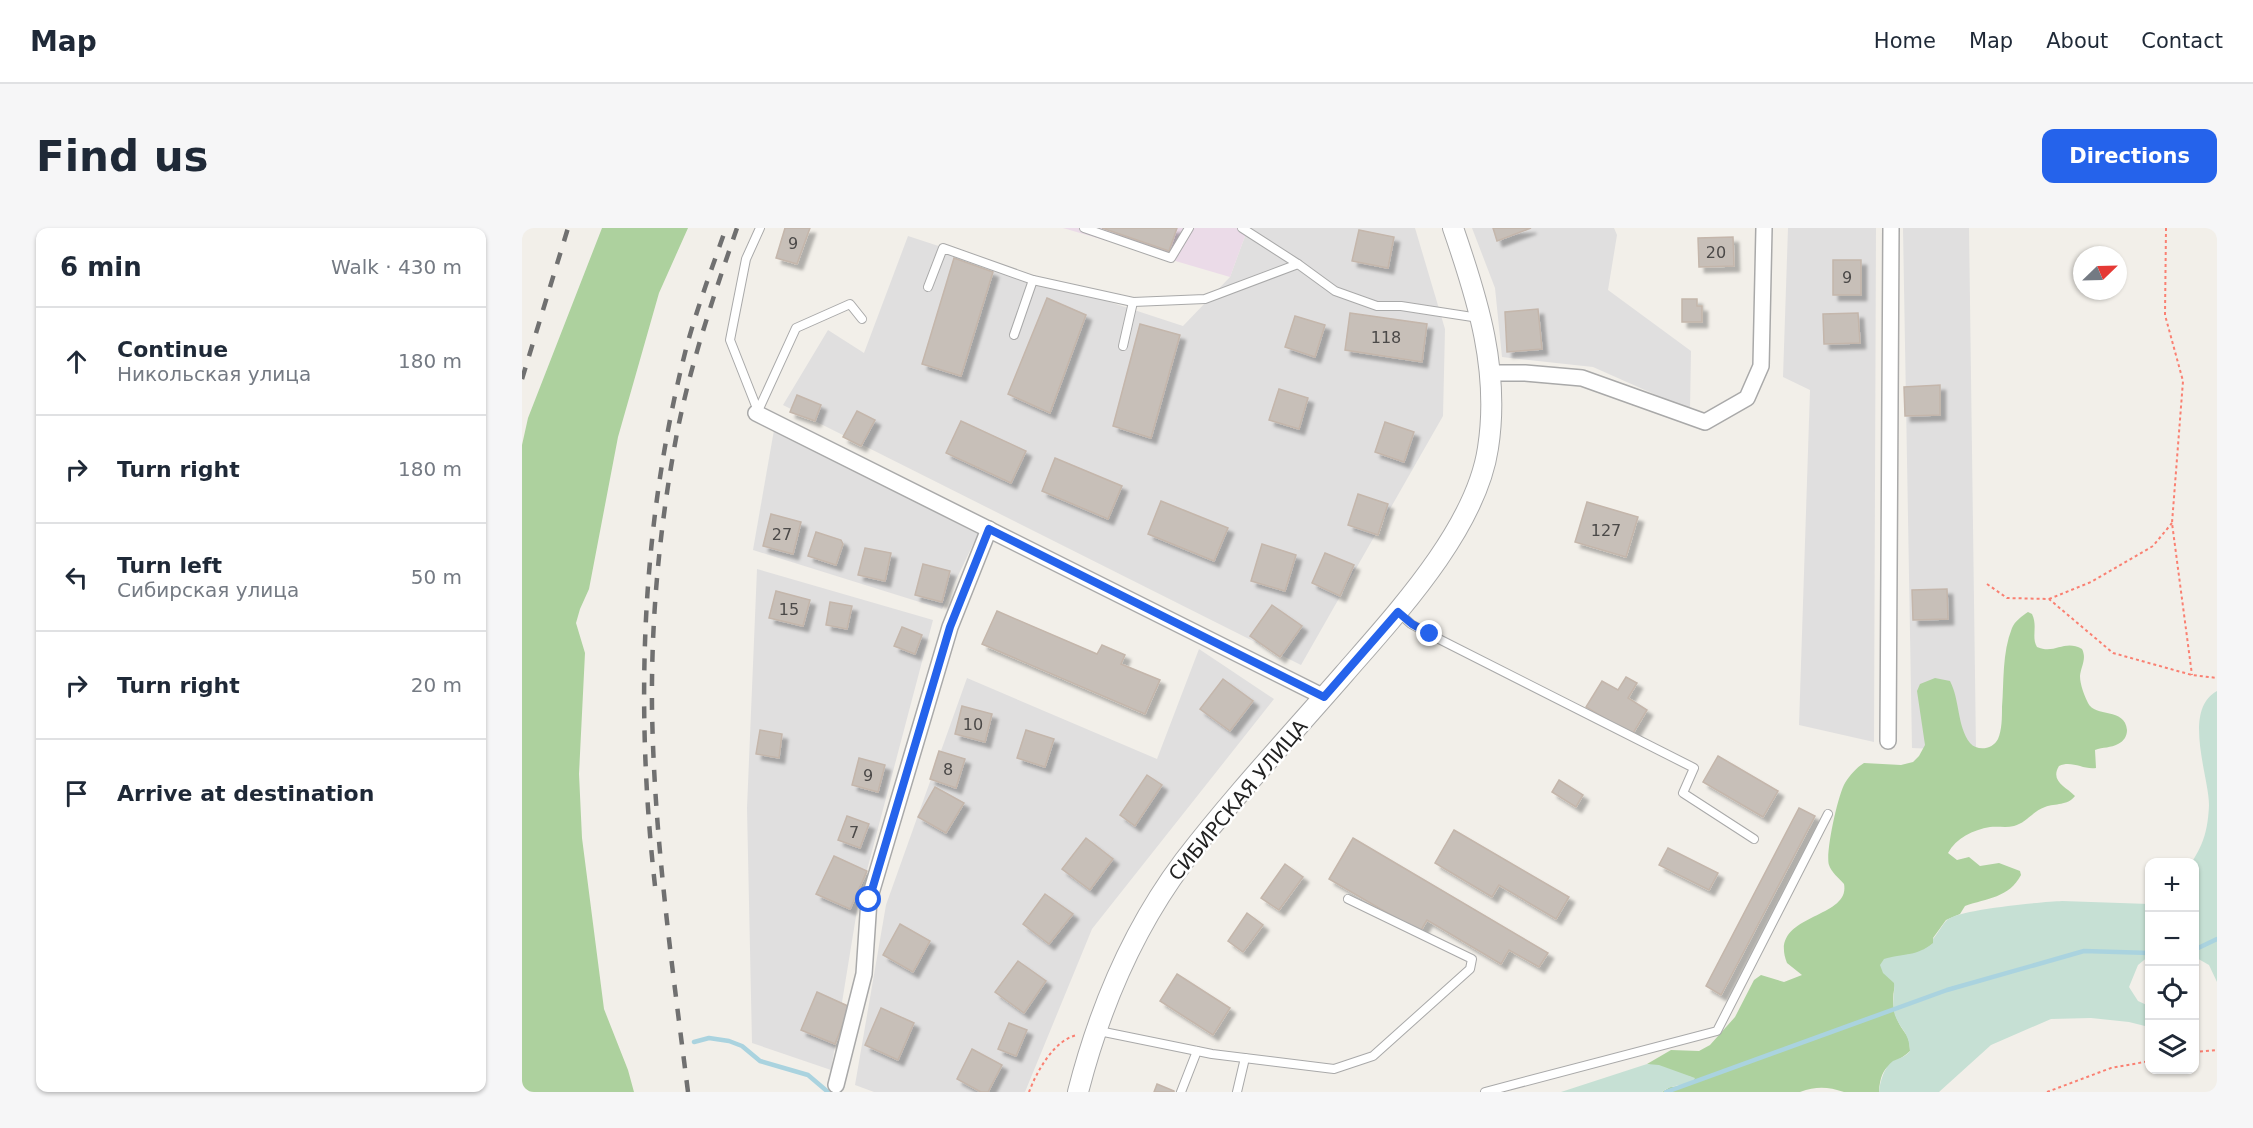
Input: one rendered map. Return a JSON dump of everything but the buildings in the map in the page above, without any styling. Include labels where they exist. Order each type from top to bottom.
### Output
[{"type":"street","name":"СИБИРСКАЯ УЛИЦА","points":[[1078,1092],[1108,999],[1150,912],[1183,862],[1414,593],[1450,540],[1473,498],[1488,450],[1492,412],[1491,373],[1488,345],[1452,228]]},
{"type":"street","points":[[1491,373],[1525,373],[1582,378],[1705,422],[1747,398],[1761,366],[1764,228]]},
{"type":"street","points":[[1888,741],[1891,228]]},
{"type":"street","points":[[758,412],[1324,697]]},
{"type":"street","points":[[837,1085],[864,974],[869,900],[950,627],[989,529]]},
{"type":"lane","points":[[758,412],[730,340],[746,259],[760,228]]},
{"type":"lane","points":[[1084,228],[1171,258],[1189,228]]},
{"type":"lane","points":[[1242,228],[1335,291],[1377,306],[1401,306],[1480,318]]},
{"type":"lane","points":[[928,286],[943,248],[1033,280],[1134,302],[1205,299],[1298,264]]},
{"type":"lane","points":[[1014,335],[1033,280]]},
{"type":"lane","points":[[1124,346],[1134,302]]},
{"type":"lane","points":[[758,412],[796,328],[850,304],[862,319]]},
{"type":"lane","points":[[1398,612],[1412,624],[1430,634],[1694,768],[1683,793],[1754,839]]},
{"type":"lane","points":[[1485,1092],[1717,1031],[1828,814]]},
{"type":"lane","points":[[1097,1030],[1245,1059],[1334,1069],[1373,1056],[1470,969],[1472,959],[1348,898]]},
{"type":"lane","points":[[1181,1092],[1197,1051]]},
{"type":"lane","points":[[1237,1092],[1245,1059]]},
{"type":"path","points":[[2166,228],[2164,315],[2183,381],[2172,523],[2192,675]]},
{"type":"path","points":[[1987,584],[2007,598],[2049,600],[2091,582],[2153,546],[2172,523]]},
{"type":"path","points":[[2049,600],[2113,653],[2192,675],[2217,678]]},
{"type":"path","points":[[1029,1092],[1053,1050],[1061,1041],[1097,1030]]},
{"type":"path","points":[[2199,1052],[2217,1050]]},
{"type":"path","points":[[2047,1092],[2111,1068],[2145,1062]]},
{"type":"shaded area","points":[[1063,228],[1248,228],[1230,277]]},
{"type":"shaded area","points":[[1248,228],[1415,228],[1445,329],[1443,416],[1301,665],[783,405],[828,330],[864,353],[908,236],[1183,326],[1230,277]]},
{"type":"shaded area","points":[[1472,228],[1614,228],[1617,235],[1608,290],[1691,351],[1690,410],[1593,367],[1502,357],[1495,288]]},
{"type":"shaded area","points":[[1788,228],[1876,228],[1874,742],[1799,725],[1810,390],[1783,377]]},
{"type":"shaded area","points":[[1903,228],[1969,228],[1976,751],[1912,748]]},
{"type":"shaded area","points":[[774,430],[978,534],[942,609],[753,550]]},
{"type":"shaded area","points":[[757,569],[933,620],[858,904],[831,1070],[752,1043],[747,808]]},
{"type":"shaded area","points":[[1199,649],[1274,699],[1092,929],[1025,1092],[874,1092],[855,1085],[886,905],[967,678],[1157,759]]},
{"type":"green space","points":[[602,228],[688,228],[659,293],[618,437],[589,589],[576,623],[585,653],[579,774],[582,838],[604,1009],[628,1070],[634,1092],[522,1092],[522,445],[528,418]]},
{"type":"green space","points":[[2028,612],[2034,618],[2037,647],[2049,649],[2076,646],[2082,649],[2084,659],[2080,679],[2088,703],[2092,708],[2121,718],[2125,723],[2126,734],[2118,744],[2095,750],[2096,768],[2068,764],[2059,766],[2057,779],[2075,796],[2072,799],[2041,809],[2014,826],[1977,830],[1960,839],[1951,848],[1948,853],[1957,860],[1969,857],[1980,866],[1999,863],[2020,871],[2021,875],[2016,883],[2004,893],[1965,906],[1960,914],[1946,920],[1933,938],[1934,943],[1921,952],[1906,955],[1894,987],[1893,1004],[1898,1021],[1908,1037],[1910,1051],[1885,1070],[1879,1092],[1844,1092],[1822,1088],[1800,1092],[1662,1092],[1670,1087],[1682,1086],[1691,1077],[1647,1064],[1671,1050],[1699,1051],[1710,1045],[1735,1017],[1754,980],[1761,975],[1784,982],[1802,975],[1787,963],[1784,947],[1788,935],[1798,926],[1824,912],[1843,896],[1844,884],[1831,870],[1828,859],[1833,824],[1842,789],[1851,774],[1864,763],[1901,765],[1913,762],[1919,756],[1925,745],[1917,691],[1920,684],[1935,678],[1950,681],[1956,696],[1963,729],[1970,743],[1977,748],[1985,748],[1996,742],[2001,728],[2006,647],[2015,623]]},
{"type":"green space","points":[[2217,691],[2217,982],[2209,965],[2199,959],[2199,858],[2194,858],[2205,835],[2208,821],[2208,793],[2199,728],[2201,713],[2207,700]]},
{"type":"green space","points":[[2062,901],[2145,904],[2145,959],[2138,965],[2129,987],[2138,1001],[2145,1004],[2145,1026],[2091,1018],[2051,1019],[1991,1045],[1939,1092],[1879,1092],[1881,1079],[1887,1067],[1910,1051],[1906,1034],[1894,1012],[1894,983],[1883,973],[1880,965],[1884,959],[1915,953],[1927,947],[1933,943],[1933,939],[1945,922],[1955,916]]},
{"type":"green space","points":[[1647,1064],[1659,1065],[1695,1078],[1693,1082],[1662,1092],[1561,1092]]},
{"type":"waterway","points":[[2199,948],[2217,939]]},
{"type":"waterway","points":[[1666,1092],[1947,990],[2084,951],[2145,953]]},
{"type":"waterway","points":[[694,1042],[709,1038],[729,1041],[742,1046],[760,1061],[808,1075],[828,1092]]},
{"type":"railway","points":[[522,379],[568,228]]},
{"type":"railway","points":[[655,886],[645,751],[644,683],[651,549],[659,482],[686,349],[726,228]]},
{"type":"railway","points":[[688,1092],[656,805],[652,708],[655,604],[666,501],[677,433],[689,380],[737,228]]},
{"type":"route","points":[[869,900],[950,627],[989,529],[1324,697],[1398,612],[1412,624],[1430,634]]}]
